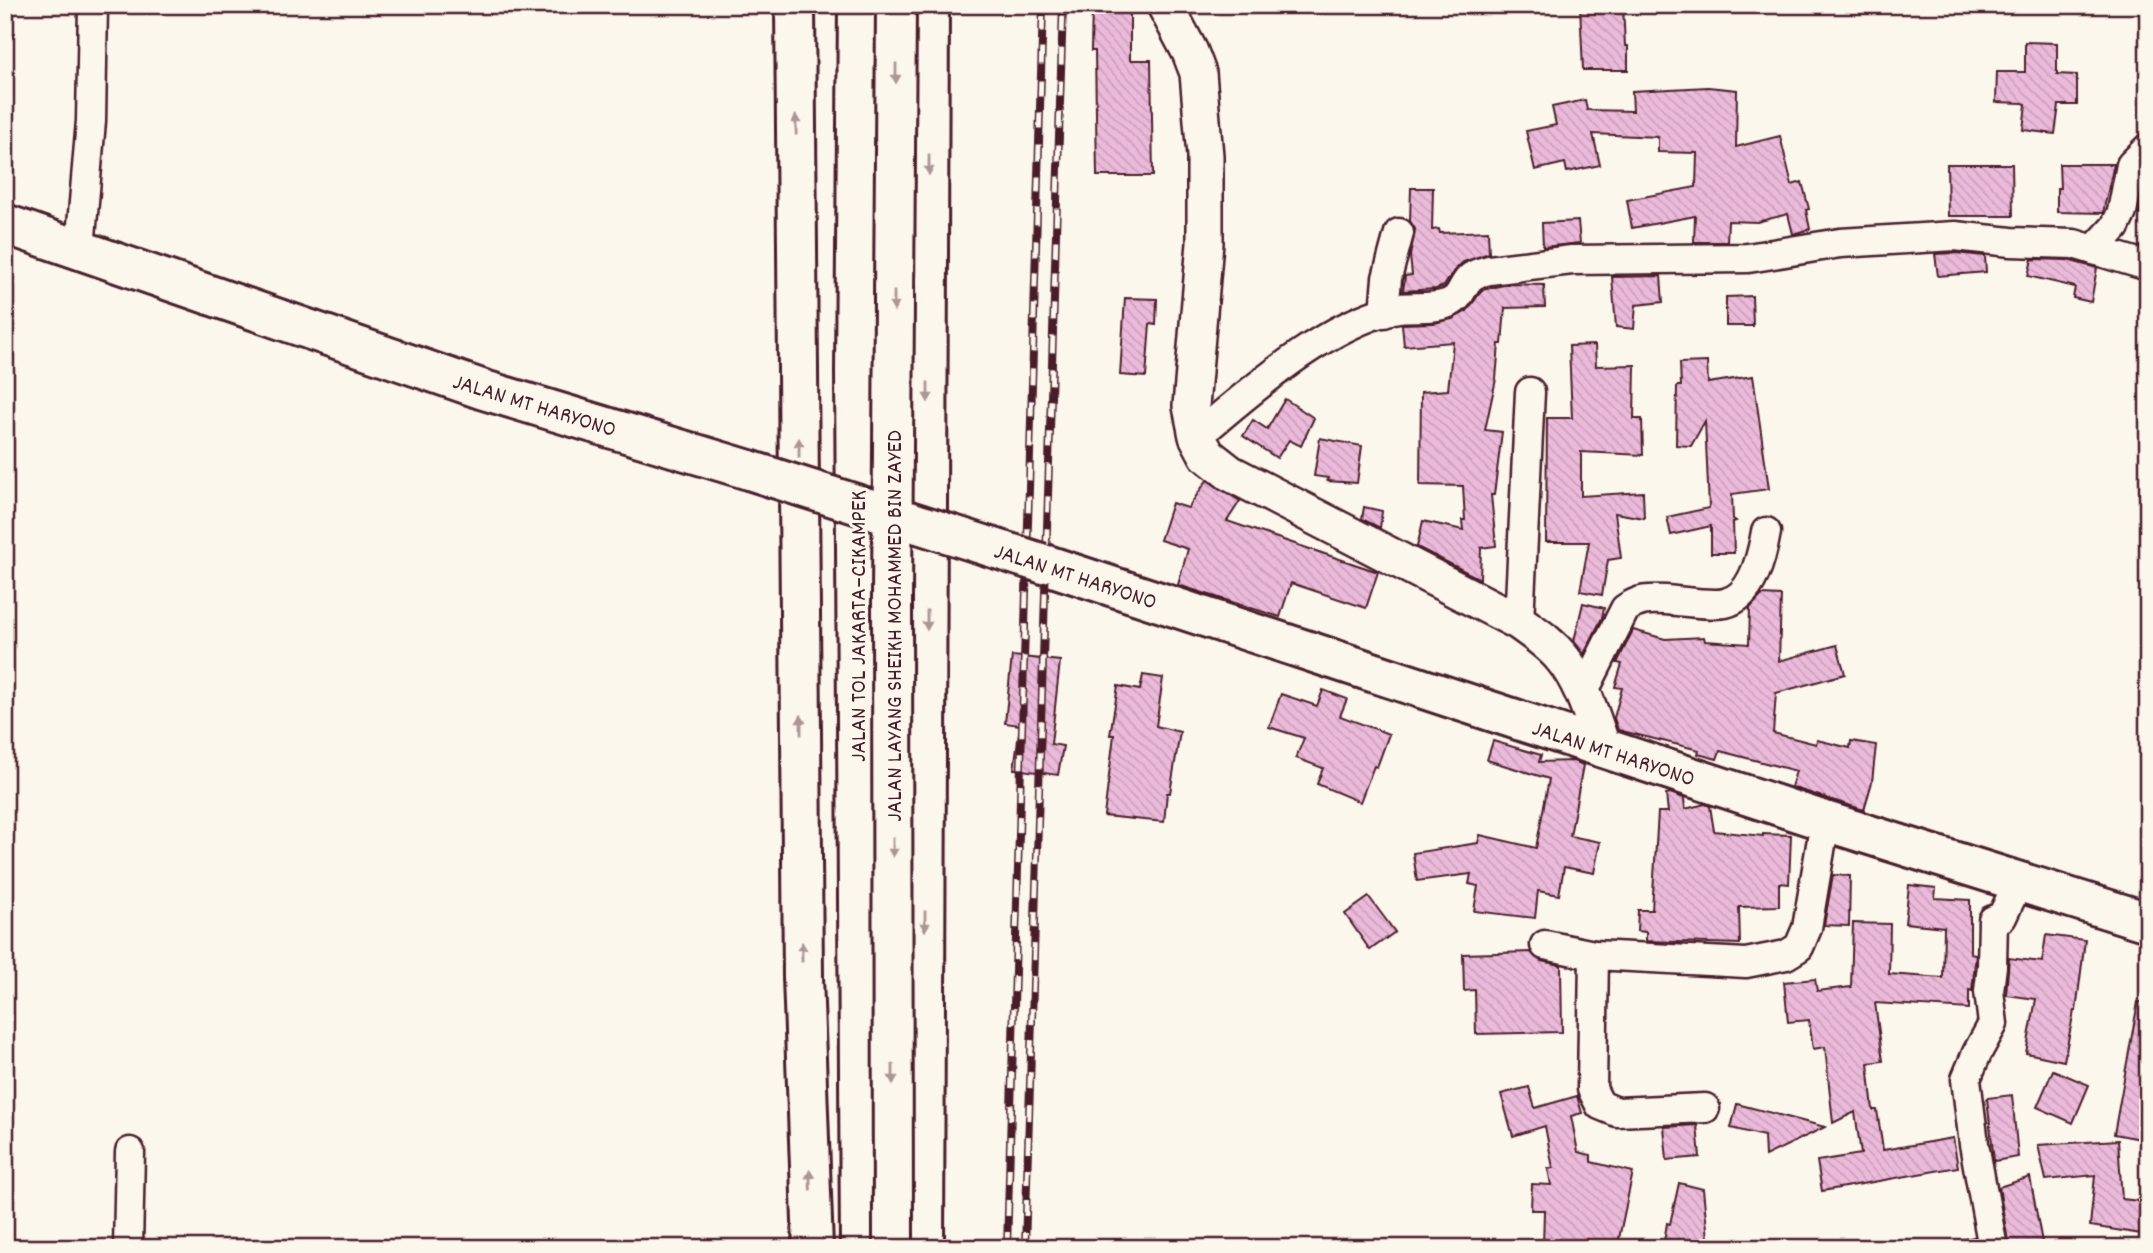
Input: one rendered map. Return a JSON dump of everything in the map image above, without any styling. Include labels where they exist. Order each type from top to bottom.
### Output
[{"type":"main road","points":[[795,5],[803,977],[813,1248]]},
{"type":"main road","name":"JALAN TOL JAKARTA–CIKAMPEK","points":[[858,5],[855,400],[860,1248]]},
{"type":"main road","name":"JALAN LAYANG SHEIKH MOHAMMED BIN ZAYED","points":[[867,1248],[871,5]]},
{"type":"main road","name":"JALAN LAYANG SHEIKH MOHAMMED BIN ZAYED","points":[[893,1248],[892,584],[896,5]]},
{"type":"main road","points":[[924,1248],[929,5]]},
{"type":"main road","name":"JALAN MT HARYONO","points":[[5,224],[484,390],[749,470],[1041,563],[1825,821],[2148,922]]},
{"type":"street","points":[[80,248],[91,121],[93,5]]},
{"type":"street","points":[[1165,5],[1198,73],[1205,156],[1205,243],[1191,406],[1197,436],[1207,455],[1230,473],[1519,622],[1542,638],[1563,659],[1583,693],[1603,748]]},
{"type":"street","points":[[2094,250],[2115,227],[2122,212],[2131,165],[2148,148]]},
{"type":"street","points":[[1384,313],[1387,278],[1399,233]]},
{"type":"street","points":[[1197,436],[1308,349],[1345,328],[1409,307],[1447,304],[1458,299],[1468,279],[1476,273],[1510,266],[1572,260],[1748,258],[1840,243],[1955,236],[2011,242],[2074,244],[2148,266]]},
{"type":"street","points":[[1519,622],[1530,392]]},
{"type":"street","points":[[1583,693],[1625,608],[1637,600],[1655,599],[1725,604],[1737,597],[1755,576],[1766,532]]},
{"type":"street","points":[[1545,944],[1594,956],[1746,963],[1786,956],[1799,947],[1807,928],[1825,821]]},
{"type":"street","points":[[1993,1248],[1974,1144],[1966,1079],[1993,1024],[1989,991],[1993,920],[2002,917],[2018,883]]},
{"type":"street","points":[[1594,956],[1592,1089],[1600,1105],[1617,1112],[1705,1108]]},
{"type":"street","points":[[128,1248],[130,1152]]},
{"type":"building","points":[[1092,5],[1130,5],[1130,60],[1151,60],[1153,176],[1097,176],[1095,51],[1091,51]]},
{"type":"building","points":[[1580,5],[1623,5],[1628,70],[1583,70]]},
{"type":"building","points":[[2025,42],[2057,43],[2057,74],[2077,75],[2077,105],[2059,105],[2055,134],[2023,130],[2026,104],[1996,102],[1997,72],[2025,72]]},
{"type":"building","points":[[1708,87],[1737,90],[1736,147],[1780,136],[1792,185],[1802,182],[1809,209],[1806,210],[1810,229],[1793,234],[1788,214],[1757,222],[1728,221],[1727,242],[1694,242],[1695,216],[1632,228],[1627,200],[1696,187],[1697,153],[1658,152],[1658,137],[1593,134],[1600,165],[1567,172],[1565,163],[1535,170],[1526,131],[1556,125],[1552,107],[1585,100],[1587,110],[1633,111],[1632,91]]},
{"type":"building","points":[[1947,164],[2012,164],[2013,216],[1948,216]]},
{"type":"building","points":[[2059,164],[2114,164],[2103,213],[2057,212]]},
{"type":"building","points":[[1411,188],[1433,188],[1432,230],[1439,229],[1440,233],[1488,231],[1489,253],[1463,262],[1444,286],[1436,289],[1403,291],[1405,276],[1412,275],[1410,256],[1415,229],[1410,221]]},
{"type":"building","points":[[2143,191],[2148,191],[2148,214],[2139,214]]},
{"type":"building","points":[[1578,221],[1580,243],[1543,247],[1542,223]]},
{"type":"building","points":[[1935,254],[1985,256],[1986,272],[1938,276]]},
{"type":"building","points":[[2032,259],[2067,260],[2097,268],[2091,302],[2073,298],[2075,287],[2028,276]]},
{"type":"building","points":[[1661,276],[1663,302],[1636,305],[1634,329],[1616,327],[1612,277]]},
{"type":"building","points":[[1508,284],[1544,285],[1545,307],[1505,308],[1502,344],[1499,344],[1496,379],[1485,430],[1502,432],[1494,495],[1491,495],[1496,546],[1481,548],[1480,579],[1417,547],[1423,521],[1463,530],[1463,486],[1420,485],[1421,392],[1448,390],[1453,342],[1404,346],[1402,324],[1434,323],[1452,319],[1467,311],[1482,290]]},
{"type":"building","points":[[1752,296],[1753,326],[1726,326],[1726,297]]},
{"type":"building","points":[[1125,298],[1157,299],[1156,325],[1150,324],[1146,377],[1120,375]]},
{"type":"building","points":[[1595,345],[1596,366],[1635,365],[1634,419],[1642,419],[1643,455],[1581,452],[1581,496],[1643,492],[1644,518],[1615,513],[1621,558],[1608,560],[1602,595],[1580,591],[1589,542],[1546,542],[1547,418],[1572,418],[1569,346]]},
{"type":"building","points":[[1707,362],[1708,383],[1753,376],[1769,489],[1732,494],[1733,519],[1736,521],[1733,522],[1734,553],[1711,553],[1711,526],[1671,535],[1667,517],[1709,508],[1705,421],[1691,446],[1676,445],[1677,386],[1681,386],[1680,363]]},
{"type":"building","points":[[1285,399],[1314,418],[1301,446],[1289,440],[1277,458],[1243,436],[1253,420],[1267,429]]},
{"type":"building","points":[[1320,438],[1362,446],[1357,483],[1327,481],[1328,478],[1314,476]]},
{"type":"building","points":[[1207,480],[1240,501],[1227,521],[1378,572],[1366,608],[1291,583],[1280,617],[1178,585],[1188,549],[1160,540],[1172,503],[1188,508]]},
{"type":"building","points":[[1364,507],[1382,511],[1380,528],[1362,519]]},
{"type":"building","points":[[1762,595],[1781,596],[1779,661],[1837,645],[1845,674],[1776,693],[1773,733],[1816,744],[1817,740],[1850,748],[1851,741],[1876,745],[1872,782],[1864,810],[1791,787],[1796,771],[1720,751],[1717,759],[1698,754],[1699,750],[1618,730],[1614,718],[1622,688],[1615,687],[1622,664],[1617,663],[1633,630],[1665,639],[1704,637],[1705,641],[1749,644],[1750,608]]},
{"type":"building","points":[[1583,603],[1604,608],[1602,618],[1584,654],[1574,641]]},
{"type":"building","points":[[1012,656],[1060,661],[1051,744],[1063,746],[1058,775],[1014,769],[1020,725],[1005,723]]},
{"type":"building","points":[[1143,675],[1163,678],[1156,726],[1180,732],[1170,793],[1167,793],[1164,822],[1104,816],[1114,735],[1110,735],[1118,686],[1140,690]]},
{"type":"building","points":[[1323,690],[1347,699],[1340,716],[1389,734],[1360,802],[1317,784],[1323,768],[1296,758],[1304,738],[1269,727],[1281,694],[1317,706]]},
{"type":"building","points":[[1493,741],[1541,755],[1539,762],[1573,761],[1583,765],[1570,836],[1600,842],[1594,873],[1564,867],[1559,895],[1538,891],[1535,918],[1474,911],[1478,886],[1469,884],[1471,874],[1417,881],[1413,853],[1478,843],[1480,835],[1536,848],[1549,779],[1487,760]]},
{"type":"building","points":[[1666,794],[1684,798],[1685,809],[1705,804],[1710,806],[1714,831],[1763,836],[1791,835],[1789,884],[1779,883],[1779,906],[1739,907],[1740,944],[1646,941],[1646,932],[1637,931],[1638,910],[1652,910],[1658,812],[1668,812]]},
{"type":"building","points":[[1833,875],[1850,876],[1849,926],[1824,925]]},
{"type":"building","points":[[1909,885],[1936,888],[1935,898],[1970,900],[1970,953],[1976,954],[1972,991],[1969,990],[1969,1009],[1875,1003],[1883,1061],[1868,1063],[1873,1110],[1877,1110],[1883,1150],[1953,1138],[1958,1167],[1822,1191],[1817,1161],[1861,1154],[1855,1112],[1833,1123],[1825,1047],[1813,1049],[1809,1020],[1788,1022],[1784,982],[1815,979],[1817,991],[1851,987],[1853,923],[1890,924],[1889,974],[1943,978],[1944,927],[1905,923]]},
{"type":"building","points":[[1369,897],[1395,932],[1370,950],[1345,914]]},
{"type":"building","points":[[2046,935],[2085,940],[2076,1011],[2064,1061],[2026,1053],[2036,999],[2006,995],[2009,958],[2042,962]]},
{"type":"building","points":[[1531,952],[1541,961],[1561,965],[1562,1032],[1476,1034],[1475,990],[1464,991],[1463,954]]},
{"type":"building","points":[[2138,1002],[2148,1003],[2148,1102],[2141,1139],[2114,1134]]},
{"type":"building","points":[[2053,1070],[2089,1085],[2073,1123],[2037,1107]]},
{"type":"building","points":[[1529,1087],[1535,1108],[1577,1096],[1582,1113],[1571,1116],[1578,1152],[1591,1155],[1591,1162],[1633,1172],[1617,1248],[1543,1248],[1544,1210],[1531,1210],[1532,1184],[1551,1185],[1548,1169],[1553,1168],[1545,1126],[1513,1136],[1501,1094]]},
{"type":"building","points":[[2012,1095],[2018,1157],[1994,1161],[1987,1098]]},
{"type":"building","points":[[1737,1104],[1825,1127],[1765,1156],[1764,1136],[1731,1128]]},
{"type":"building","points":[[1697,1125],[1700,1157],[1667,1160],[1664,1127]]},
{"type":"building","points":[[2118,1140],[2122,1199],[2148,1202],[2148,1235],[2090,1226],[2095,1175],[2046,1180],[2038,1145]]},
{"type":"building","points":[[2030,1177],[2043,1248],[2009,1248],[1999,1187]]},
{"type":"building","points":[[1679,1183],[1703,1189],[1709,1248],[1663,1248]]},
{"type":"building","points":[[1974,1237],[1976,1248],[1957,1248],[1956,1241]]},
{"type":"railway","points":[[1007,1248],[1043,5]]},
{"type":"railway","points":[[1025,1248],[1063,5]]}]
